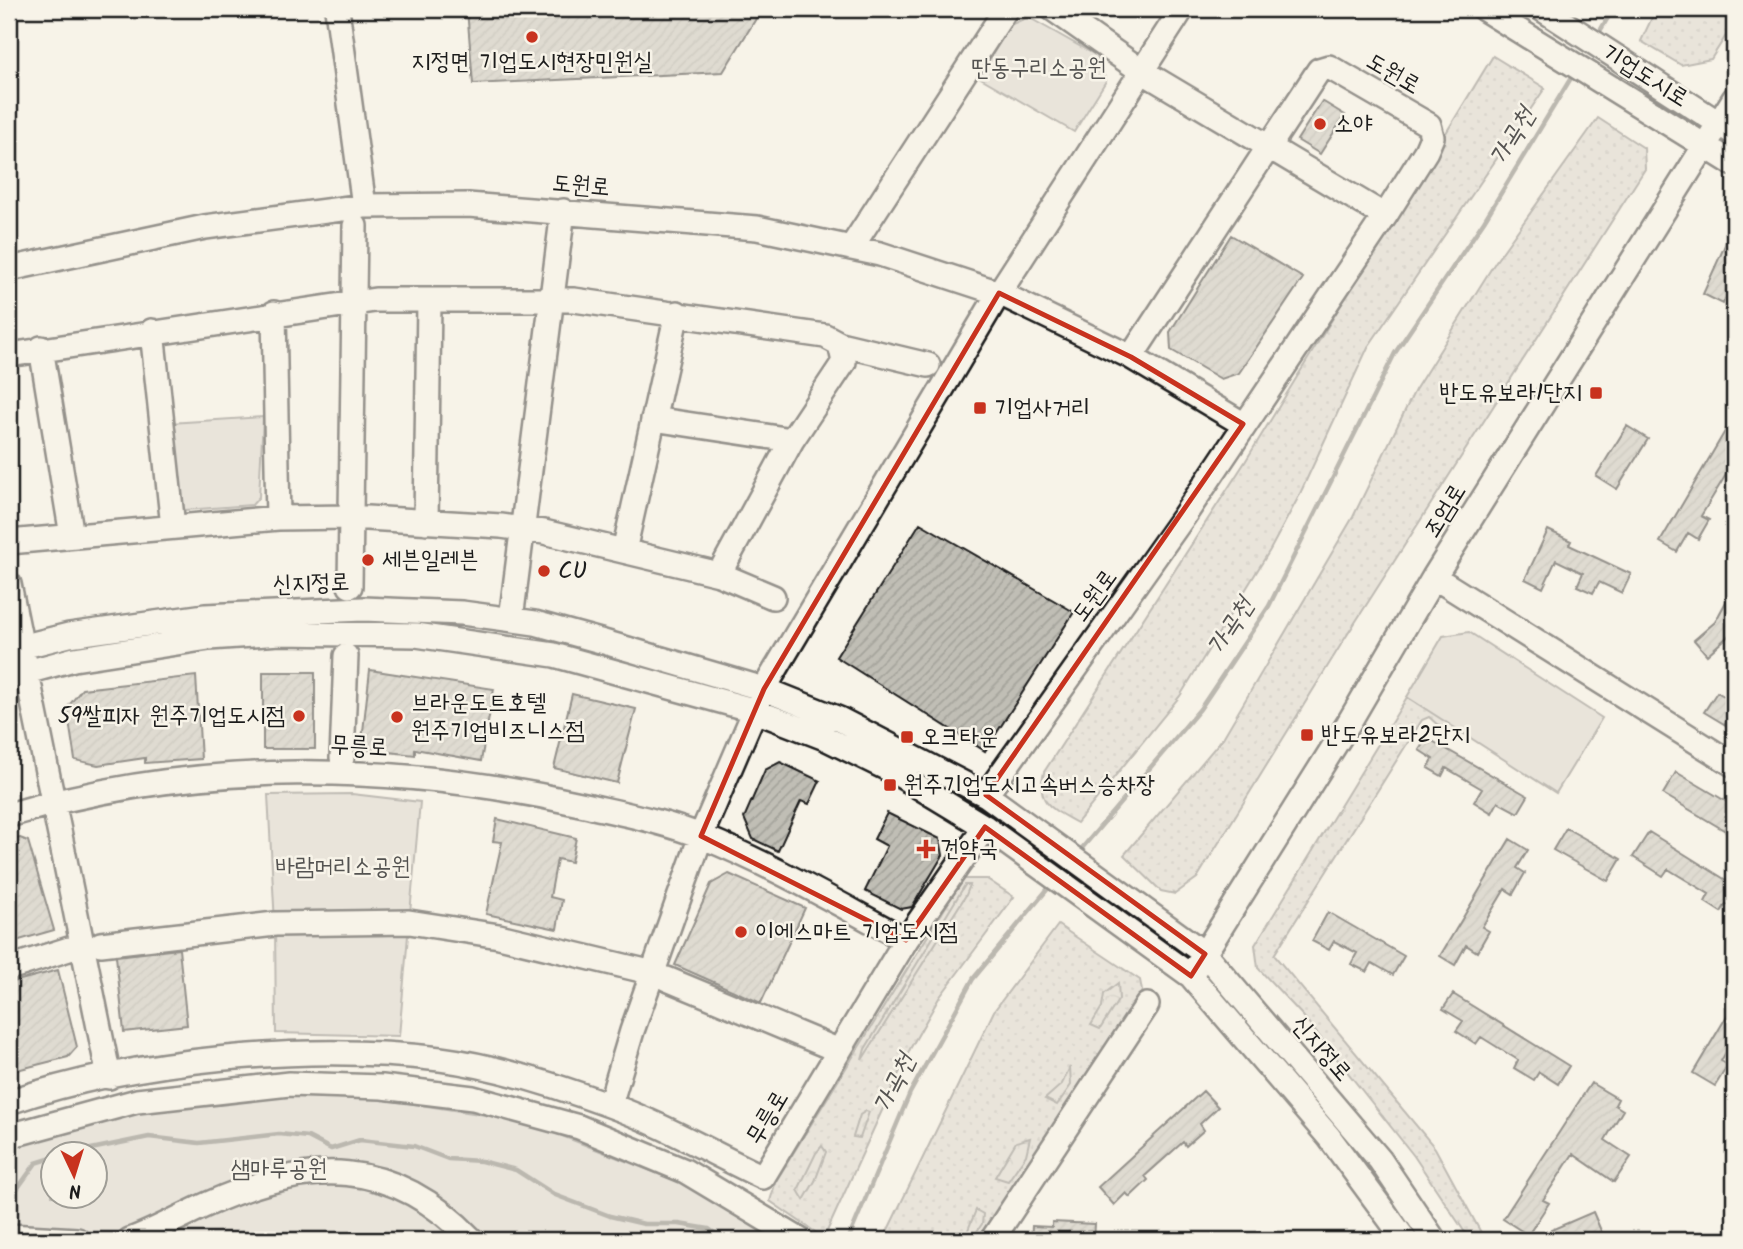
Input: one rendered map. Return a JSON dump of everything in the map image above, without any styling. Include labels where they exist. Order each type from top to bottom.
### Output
[{"type":"street","points":[[337,9],[360,216],[364,302],[358,518],[350,586]]},
{"type":"street","points":[[850,248],[1006,9]]},
{"type":"street","points":[[1052,9],[1140,70],[1384,216]]},
{"type":"street","points":[[610,1105],[632,1031],[701,836],[764,689],[999,293],[1140,70],[1182,9]]},
{"type":"street","name":"기업도시로","points":[[1484,9],[1659,115],[1734,164]]},
{"type":"street","name":"기업도시로","points":[[1551,15],[1726,128]]},
{"type":"street","name":"도원로","points":[[986,795],[1184,516],[1384,216],[1426,151],[1432,137],[1429,125],[1329,67],[1319,70],[1310,79],[1131,357]]},
{"type":"street","name":"조엄로","points":[[1191,976],[1341,736],[1434,577],[1704,146],[1726,128],[1734,99]]},
{"type":"street","name":"도원로","points":[[9,269],[205,227],[468,205],[757,228],[880,254],[999,293],[1131,357],[1243,424]]},
{"type":"street","points":[[511,619],[563,211]]},
{"type":"street","points":[[9,355],[152,331],[364,302],[553,300],[677,313],[825,336],[840,344],[928,365]]},
{"type":"street","points":[[426,522],[429,301]]},
{"type":"street","points":[[274,313],[278,518]]},
{"type":"street","points":[[624,551],[677,313]]},
{"type":"street","points":[[152,331],[173,527]]},
{"type":"street","points":[[719,574],[792,440],[844,362],[840,344]]},
{"type":"street","points":[[41,348],[72,536]]},
{"type":"street","points":[[653,419],[792,440]]},
{"type":"street","points":[[9,542],[313,517],[523,528],[719,574],[773,597]]},
{"type":"street","points":[[1434,577],[1734,765]]},
{"type":"street","points":[[9,584],[18,675],[52,802],[109,1077]]},
{"type":"street","name":"신지정로","points":[[15,648],[69,635],[144,623],[265,612],[362,609],[440,611],[511,619],[604,642],[764,689],[839,719],[986,795],[1205,954],[1380,1160],[1434,1240]]},
{"type":"street","name":"신지정로","points":[[18,675],[74,659],[209,638],[280,633],[416,635],[554,655],[754,710],[825,738],[896,773],[985,827],[1191,976],[1329,1137],[1405,1240]]},
{"type":"street","points":[[342,758],[345,656]]},
{"type":"street","name":"무릉로","points":[[9,815],[52,802],[141,786],[292,771],[346,772],[467,783],[541,796],[701,836],[906,940]]},
{"type":"street","name":"무릉로","points":[[9,1102],[109,1077],[236,1058],[403,1056],[484,1068],[610,1105],[763,1177],[906,940],[985,827]]},
{"type":"street","points":[[101,944],[275,924],[409,922],[499,936],[641,971]]},
{"type":"street","points":[[9,968],[69,950]]},
{"type":"street","points":[[667,979],[830,1047]]},
{"type":"street","points":[[992,1240],[1147,1005]]},
{"type":"street","points":[[9,1136],[137,1101],[289,1084],[382,1087],[473,1098],[579,1127],[685,1171],[800,1240]]},
{"type":"street","points":[[130,1240],[272,1178],[320,1171],[355,1173],[394,1183],[436,1206],[472,1240]]},
{"type":"street","points":[[9,1236],[77,1240]]},
{"type":"highlighted area","points":[[999,293],[1131,357],[1243,424],[986,795],[1205,954],[1191,976],[985,827],[906,940],[701,836],[764,689]]},
{"type":"green space","points":[[1656,9],[1734,9],[1734,23],[1711,59],[1681,65],[1641,41]]},
{"type":"green space","name":"딴동구리소공원","points":[[1028,17],[1097,56],[1106,81],[1074,132],[979,77],[1010,25]]},
{"type":"green space","points":[[1493,56],[1545,88],[1368,347],[1298,498],[1270,550],[1180,696],[1077,823],[1054,809],[1044,799],[1044,772],[1245,462]]},
{"type":"green space","points":[[1598,118],[1644,148],[1645,169],[1342,643],[1197,878],[1175,894],[1161,891],[1124,855],[1223,738],[1353,517],[1415,390],[1496,261]]},
{"type":"green space","points":[[263,417],[259,497],[252,505],[185,510],[177,502],[170,423]]},
{"type":"green space","points":[[1469,632],[1602,718],[1556,793],[1407,697],[1443,636]]},
{"type":"green space","points":[[1416,694],[1455,719],[1441,728],[1429,717],[1422,720],[1274,955],[1435,1148],[1485,1240],[1470,1240],[1414,1156],[1303,1016],[1258,968],[1255,945],[1407,697]]},
{"type":"green space","name":"바람머리소공원","points":[[352,794],[420,802],[399,1036],[276,1033],[275,924],[268,795]]},
{"type":"green space","points":[[963,879],[987,879],[1014,897],[939,998],[910,1049],[824,1238],[770,1201],[776,1181]]},
{"type":"green space","points":[[965,885],[970,885],[966,895],[862,1060],[865,1049]]},
{"type":"green space","points":[[1058,925],[1140,980],[1142,991],[1139,997],[983,1240],[883,1240],[994,1011]]},
{"type":"green space","points":[[1118,983],[1119,999],[1100,1029],[1091,1025],[1102,1007],[1104,994]]},
{"type":"green space","points":[[1070,1067],[1071,1085],[1057,1105],[1045,1099],[1062,1084]]},
{"type":"green space","name":"샘마루공원","points":[[282,1096],[375,1098],[524,1121],[702,1191],[792,1240],[9,1240],[9,1148],[114,1117],[182,1104]]},
{"type":"green space","points":[[869,1112],[860,1138],[853,1137],[860,1115]]},
{"type":"green space","points":[[1030,1138],[1026,1155],[1008,1181],[995,1177],[1016,1142]]},
{"type":"green space","points":[[822,1146],[826,1152],[804,1200],[798,1190]]},
{"type":"green space","points":[[976,1210],[983,1214],[982,1224],[971,1240],[964,1240]]},
{"type":"building","points":[[467,9],[762,9],[723,72],[473,84]]},
{"type":"building","points":[[1322,101],[1345,115],[1320,154],[1297,140]]},
{"type":"building","points":[[1734,225],[1734,280],[1723,304],[1703,294]]},
{"type":"building","points":[[1231,235],[1303,278],[1239,373],[1221,379],[1171,350],[1170,332]]},
{"type":"building","points":[[1734,416],[1734,477],[1727,473],[1701,516],[1709,520],[1698,539],[1688,533],[1677,552],[1660,542]]},
{"type":"building","points":[[1627,426],[1648,439],[1617,489],[1596,476]]},
{"type":"building","points":[[920,523],[1074,612],[985,751],[836,657]]},
{"type":"building","points":[[1548,530],[1571,541],[1569,545],[1631,574],[1622,593],[1599,582],[1593,593],[1577,586],[1583,573],[1556,560],[1543,588],[1525,579]]},
{"type":"building","points":[[1734,587],[1734,631],[1707,655],[1694,640],[1715,622]]},
{"type":"building","points":[[370,670],[494,689],[481,761],[415,749],[415,755],[361,749]]},
{"type":"building","points":[[263,672],[315,672],[315,749],[263,749]]},
{"type":"building","points":[[196,676],[201,759],[145,763],[145,758],[98,765],[75,760],[67,708],[82,689]]},
{"type":"building","points":[[1717,692],[1734,702],[1734,730],[1704,712]]},
{"type":"building","points":[[572,694],[636,709],[617,783],[554,768]]},
{"type":"building","points":[[1427,738],[1528,796],[1518,813],[1498,802],[1492,813],[1474,802],[1482,789],[1446,768],[1442,776],[1428,768],[1433,759],[1419,750]]},
{"type":"building","points":[[780,762],[820,781],[809,804],[801,801],[778,851],[753,839],[744,818],[765,770]]},
{"type":"building","points":[[1676,772],[1734,806],[1734,836],[1663,794]]},
{"type":"building","points":[[887,813],[940,839],[943,855],[912,907],[901,909],[865,891],[887,846],[874,839]]},
{"type":"building","points":[[497,819],[576,838],[571,862],[557,859],[550,897],[562,900],[557,929],[486,914],[502,842],[493,841]]},
{"type":"building","points":[[1566,828],[1621,859],[1608,881],[1553,850]]},
{"type":"building","points":[[1649,832],[1734,885],[1734,909],[1726,904],[1721,912],[1705,902],[1709,894],[1668,869],[1663,876],[1633,857]]},
{"type":"building","points":[[20,838],[28,841],[54,930],[9,943],[9,841]]},
{"type":"building","points":[[1510,839],[1528,850],[1517,868],[1525,873],[1513,894],[1505,889],[1482,927],[1489,931],[1477,952],[1466,945],[1455,965],[1440,956]]},
{"type":"building","points":[[729,874],[805,908],[761,1003],[675,965],[711,884]]},
{"type":"building","points":[[1328,912],[1404,956],[1393,975],[1372,963],[1367,972],[1351,964],[1357,953],[1334,941],[1329,950],[1312,941]]},
{"type":"building","points":[[179,949],[187,1025],[124,1032],[116,956]]},
{"type":"building","points":[[58,970],[77,1047],[68,1057],[9,1072],[9,983]]},
{"type":"building","points":[[1453,994],[1569,1066],[1558,1084],[1539,1072],[1534,1080],[1514,1068],[1518,1060],[1481,1037],[1476,1044],[1456,1031],[1463,1021],[1443,1009]]},
{"type":"building","points":[[1734,1004],[1734,1038],[1721,1061],[1728,1065],[1715,1086],[1693,1073]]},
{"type":"building","points":[[1591,1083],[1618,1099],[1615,1105],[1623,1110],[1605,1140],[1631,1157],[1614,1182],[1573,1154],[1543,1200],[1549,1203],[1528,1235],[1503,1219]]},
{"type":"building","points":[[1203,1091],[1218,1107],[1200,1124],[1204,1130],[1186,1146],[1183,1142],[1145,1176],[1148,1180],[1130,1197],[1126,1193],[1114,1205],[1098,1187]]},
{"type":"building","points":[[1593,1212],[1602,1233],[1584,1240],[1528,1240]]},
{"type":"building","points":[[1052,1222],[1095,1224],[1094,1240],[1031,1240],[1032,1226],[1052,1227]]},
{"type":"waterway","name":"가곡천","points":[[1597,36],[1613,9]]},
{"type":"waterway","name":"가곡천","points":[[1077,854],[1200,709],[1269,606],[1395,353],[1484,221],[1574,73]]},
{"type":"waterway","name":"가곡천","points":[[848,1240],[910,1093],[973,979],[1051,885]]},
{"type":"waterway","points":[[108,1146],[149,1137],[199,1143],[279,1134],[308,1137],[331,1149],[360,1140],[414,1146],[448,1159],[481,1161],[516,1170],[555,1195],[610,1216],[644,1224],[679,1224],[709,1229],[724,1240]]},
{"type":"waterway","points":[[9,1192],[15,1192],[38,1162]]},
{"type":"place","name":"지정면 기업도시현장민원실","points":[[532,37]]},
{"type":"place","name":"소야","points":[[1320,124]]},
{"type":"place","name":"반도유보라1단지","points":[[1596,393]]},
{"type":"place","name":"기업사거리","points":[[980,408]]},
{"type":"place","name":"세븐일레븐","points":[[368,560]]},
{"type":"place","name":"CU","points":[[544,571]]},
{"type":"place","name":"59쌀피자 원주기업도시점","points":[[299,716]]},
{"type":"place","name":"브라운도트호텔 원주기업비즈니스점","points":[[397,717]]},
{"type":"place","name":"반도유보라2단지","points":[[1307,735]]},
{"type":"place","name":"오크타운","points":[[907,737]]},
{"type":"place","name":"원주기업도시고속버스승차장","points":[[890,785]]},
{"type":"place","name":"건약국","points":[[926,849]]},
{"type":"place","name":"이에스마트 기업도시점","points":[[741,932]]}]
